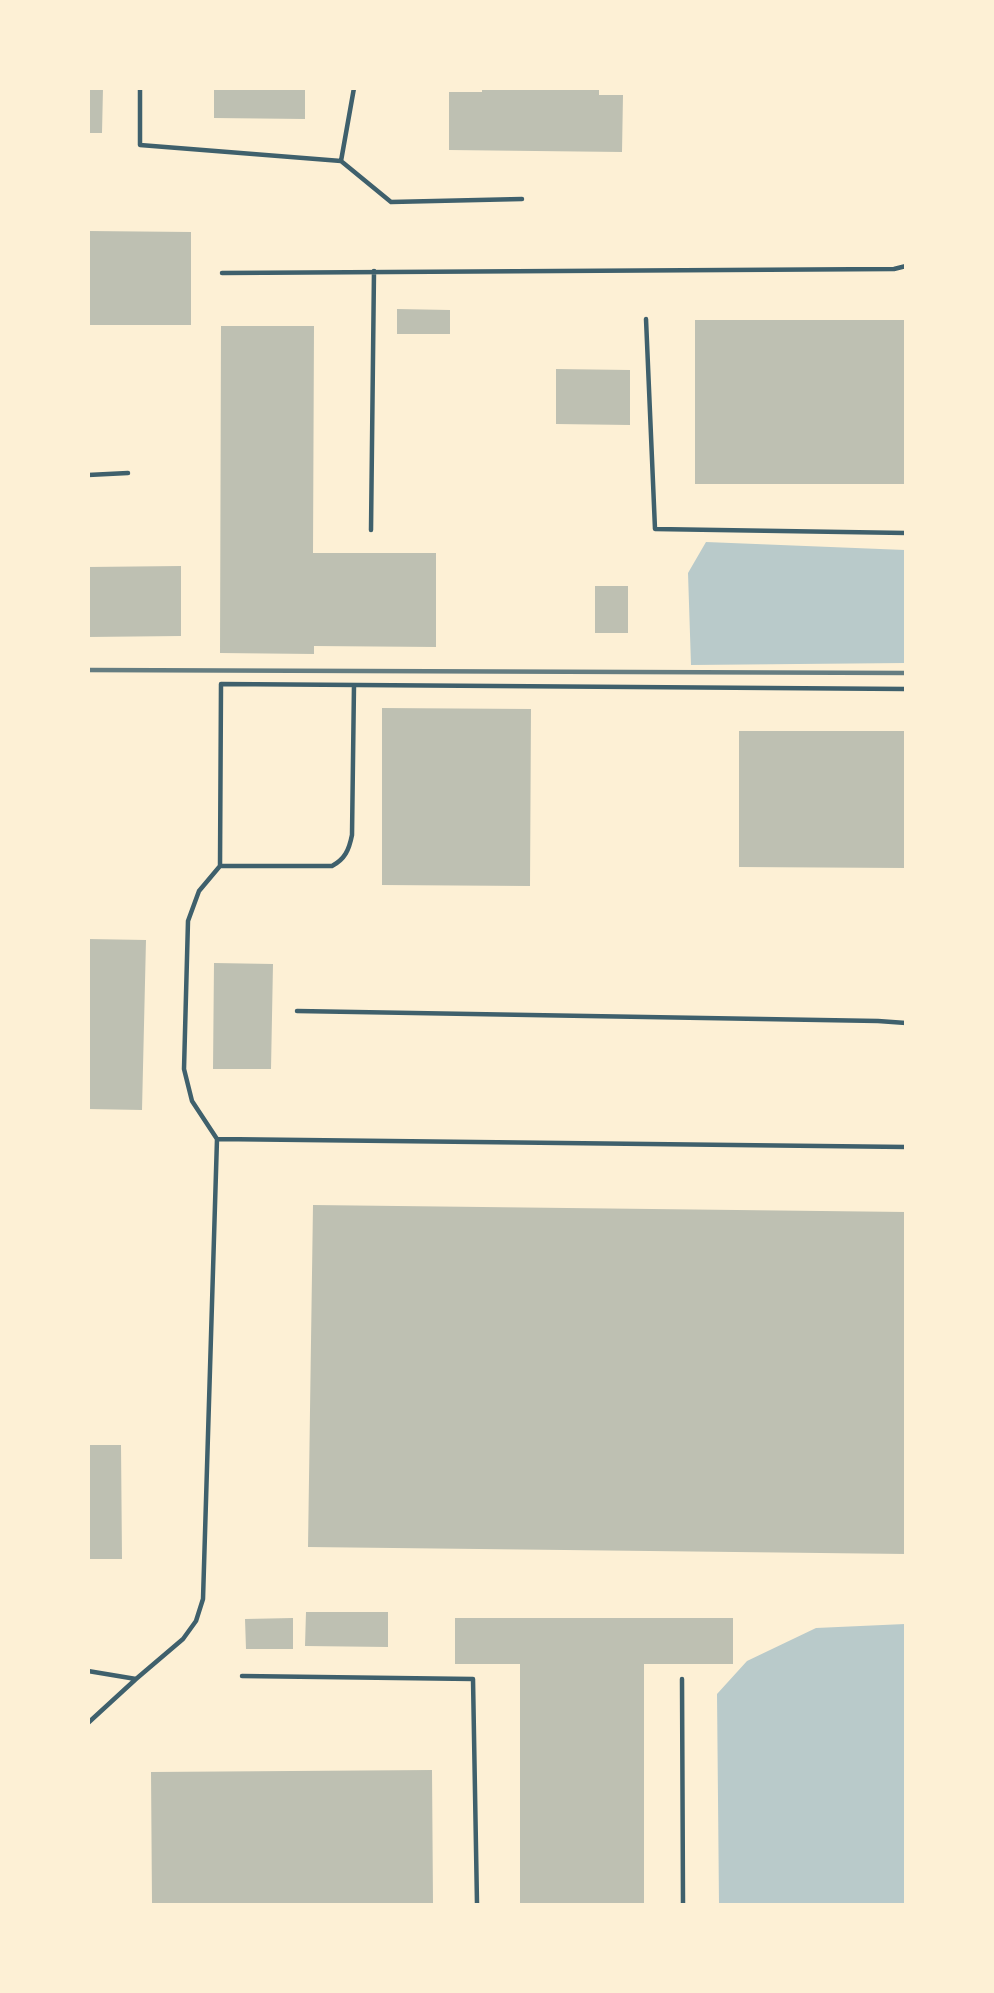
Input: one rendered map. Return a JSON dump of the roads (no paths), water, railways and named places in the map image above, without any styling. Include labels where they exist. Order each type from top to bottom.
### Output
[{"type":"lane","points":[[140,88],[140,145],[341,161],[391,202],[522,200]]},
{"type":"lane","points":[[341,161],[354,88]]},
{"type":"lane","points":[[222,273],[894,269],[906,266]]},
{"type":"lane","points":[[371,530],[374,271]]},
{"type":"lane","points":[[646,319],[655,529],[906,533]]},
{"type":"lane","points":[[88,475],[128,473]]},
{"type":"lane","points":[[88,1723],[183,1639],[196,1621],[203,1599],[217,1139],[192,1101],[184,1069],[188,921],[199,891],[220,866],[221,684],[906,689]]},
{"type":"lane","points":[[220,866],[332,866],[341,861],[349,850],[352,835],[354,685]]},
{"type":"lane","points":[[297,1011],[906,1023]]},
{"type":"lane","points":[[217,1139],[906,1147]]},
{"type":"lane","points":[[88,1671],[136,1679]]},
{"type":"lane","points":[[242,1676],[473,1679],[477,1905]]},
{"type":"lane","points":[[682,1679],[684,1905]]},
{"type":"railway","points":[[88,670],[906,673]]}]
